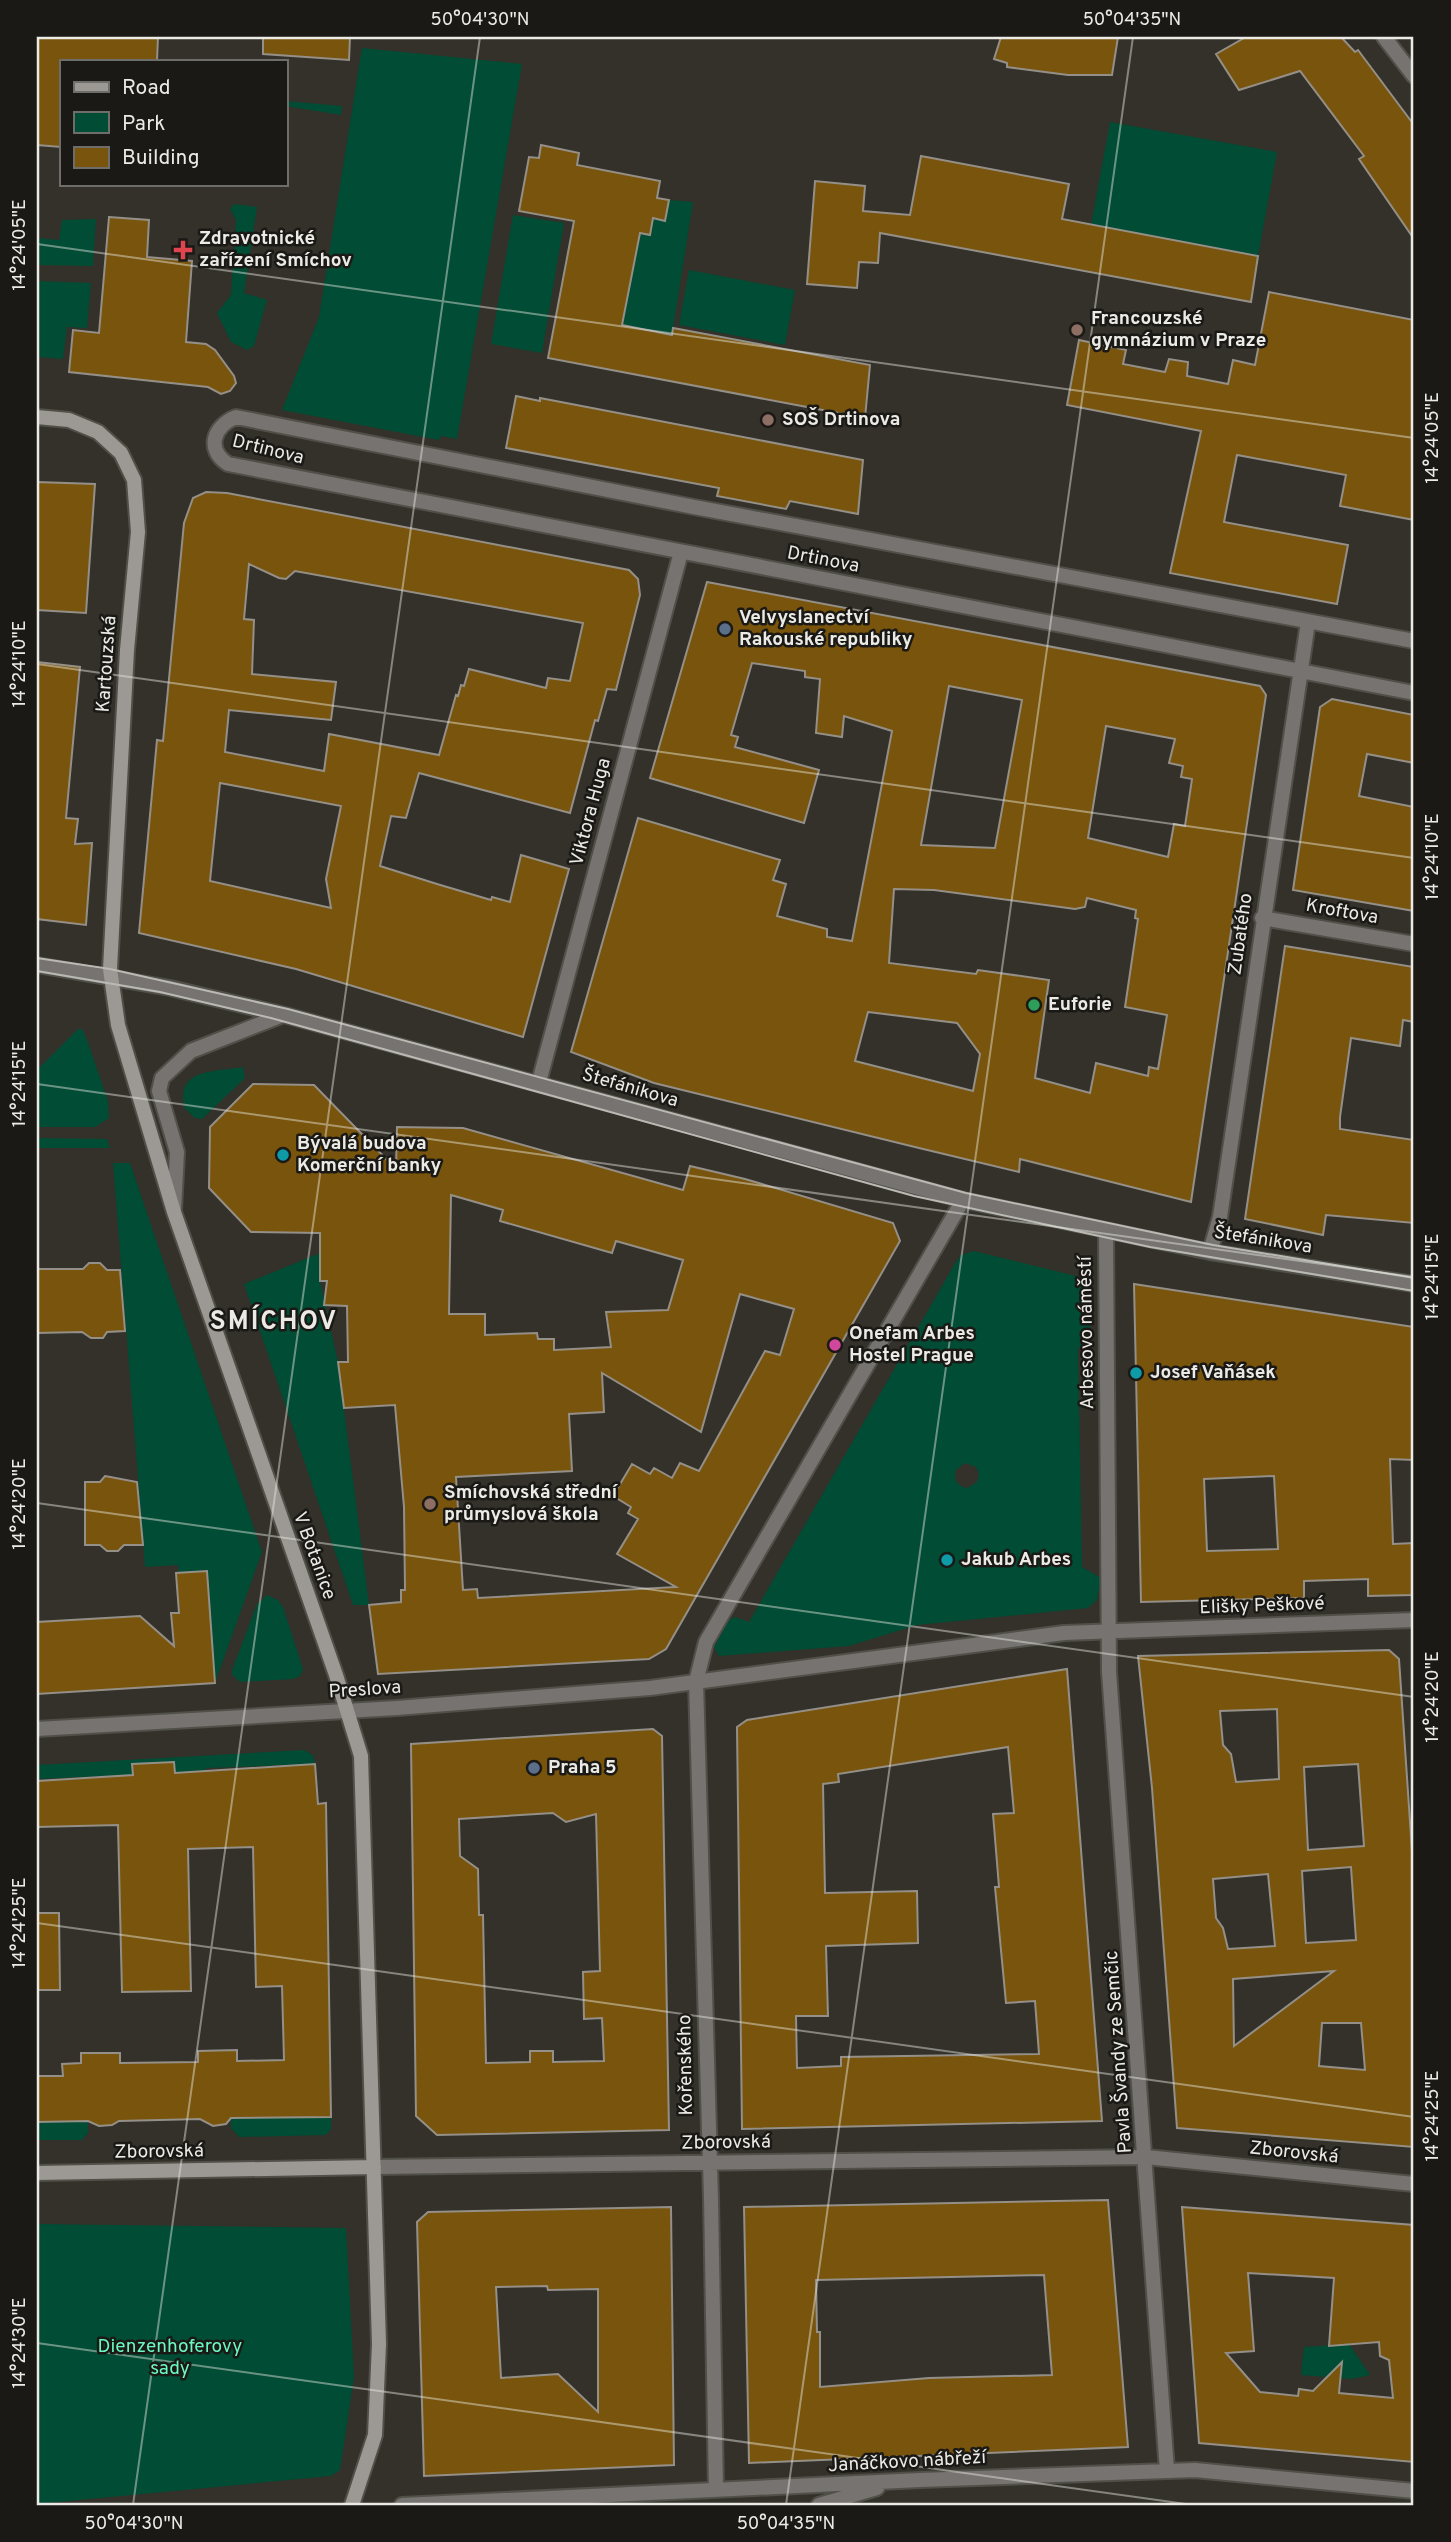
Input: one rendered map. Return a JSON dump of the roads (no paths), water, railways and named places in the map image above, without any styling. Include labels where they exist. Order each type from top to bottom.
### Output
[{"type":"main road","name":"Kartouzská","points":[[37,417],[69,420],[99,432],[121,453],[137,494],[138,531],[117,812],[111,977]]},
{"type":"main road","name":"V Botanice","points":[[111,977],[122,1042],[174,1212],[346,1711],[362,1768],[374,2167]]},
{"type":"main road","name":"Zborovská","points":[[37,2174],[374,2167]]},
{"type":"main road","points":[[352,2505],[373,2447],[377,2423],[379,2344],[374,2167]]},
{"type":"street","points":[[1384,37],[1414,76]]},
{"type":"street","name":"Drtinova","points":[[1414,641],[708,510],[236,416],[219,427],[214,438],[214,449],[219,458],[228,464],[1414,692]]},
{"type":"street","name":"Viktora Huga","points":[[539,1082],[681,552]]},
{"type":"street","name":"Zubatého","points":[[1210,1252],[1220,1217],[1262,918],[1308,622]]},
{"type":"street","name":"Kroftova","points":[[1262,918],[1414,944]]},
{"type":"street","name":"Štefánikova","points":[[37,965],[111,977],[285,1015],[539,1082],[963,1200]]},
{"type":"street","points":[[174,1212],[177,1152],[159,1091],[162,1078],[191,1051],[285,1015]]},
{"type":"street","points":[[963,1200],[706,1642],[696,1682],[1064,1633],[1111,1630]]},
{"type":"street","name":"Arbesovo náměstí","points":[[963,1200],[1106,1231],[1111,1630]]},
{"type":"street","name":"Štefánikova","points":[[1106,1231],[1210,1252],[1414,1284]]},
{"type":"street","name":"Elišky Peškové","points":[[1111,1630],[1414,1620]]},
{"type":"street","name":"Pavla Švandy ze Semčic","points":[[1111,1630],[1109,1672],[1167,2471]]},
{"type":"street","name":"Preslova","points":[[37,1729],[346,1711],[650,1688],[696,1682]]},
{"type":"street","name":"Kořenského","points":[[696,1682],[716,2490]]},
{"type":"street","name":"Zborovská","points":[[374,2167],[1146,2157],[1414,2184]]},
{"type":"street","name":"Janáčkovo nábřeží","points":[[402,2505],[906,2480],[1195,2470],[1414,2491]]},
{"type":"street","points":[[819,2505],[906,2480]]},
{"type":"tram line","points":[[37,958],[110,969],[288,1009],[966,1193],[1213,1245],[1414,1278]]},
{"type":"tram line","points":[[37,971],[160,992],[271,1018],[914,1196],[1150,1247],[1414,1291]]},
{"type":"place","name":"Zdravotnické zařízení Smíchov","points":[[183,250]]},
{"type":"place","name":"Francouzské gymnázium v Praze","points":[[1077,330]]},
{"type":"place","name":"SOŠ Drtinova","points":[[768,420]]},
{"type":"place","name":"Velvyslanectví Rakouské republiky","points":[[725,629]]},
{"type":"place","name":"Euforie","points":[[1034,1005]]},
{"type":"place","name":"Bývalá budova Komerční banky","points":[[283,1155]]},
{"type":"place","name":"Onefam Arbes Hostel Prague","points":[[835,1345]]},
{"type":"place","name":"Josef Vaňásek","points":[[1136,1373]]},
{"type":"place","name":"Smíchovská střední průmyslová škola","points":[[430,1504]]},
{"type":"place","name":"Jakub Arbes","points":[[947,1560]]},
{"type":"place","name":"Praha 5","points":[[534,1768]]},
{"type":"district","name":"SMÍCHOV","points":[[274,1322]]},
{"type":"park label","name":"Dienzenhoferovy sady","points":[[170,2358]]}]
